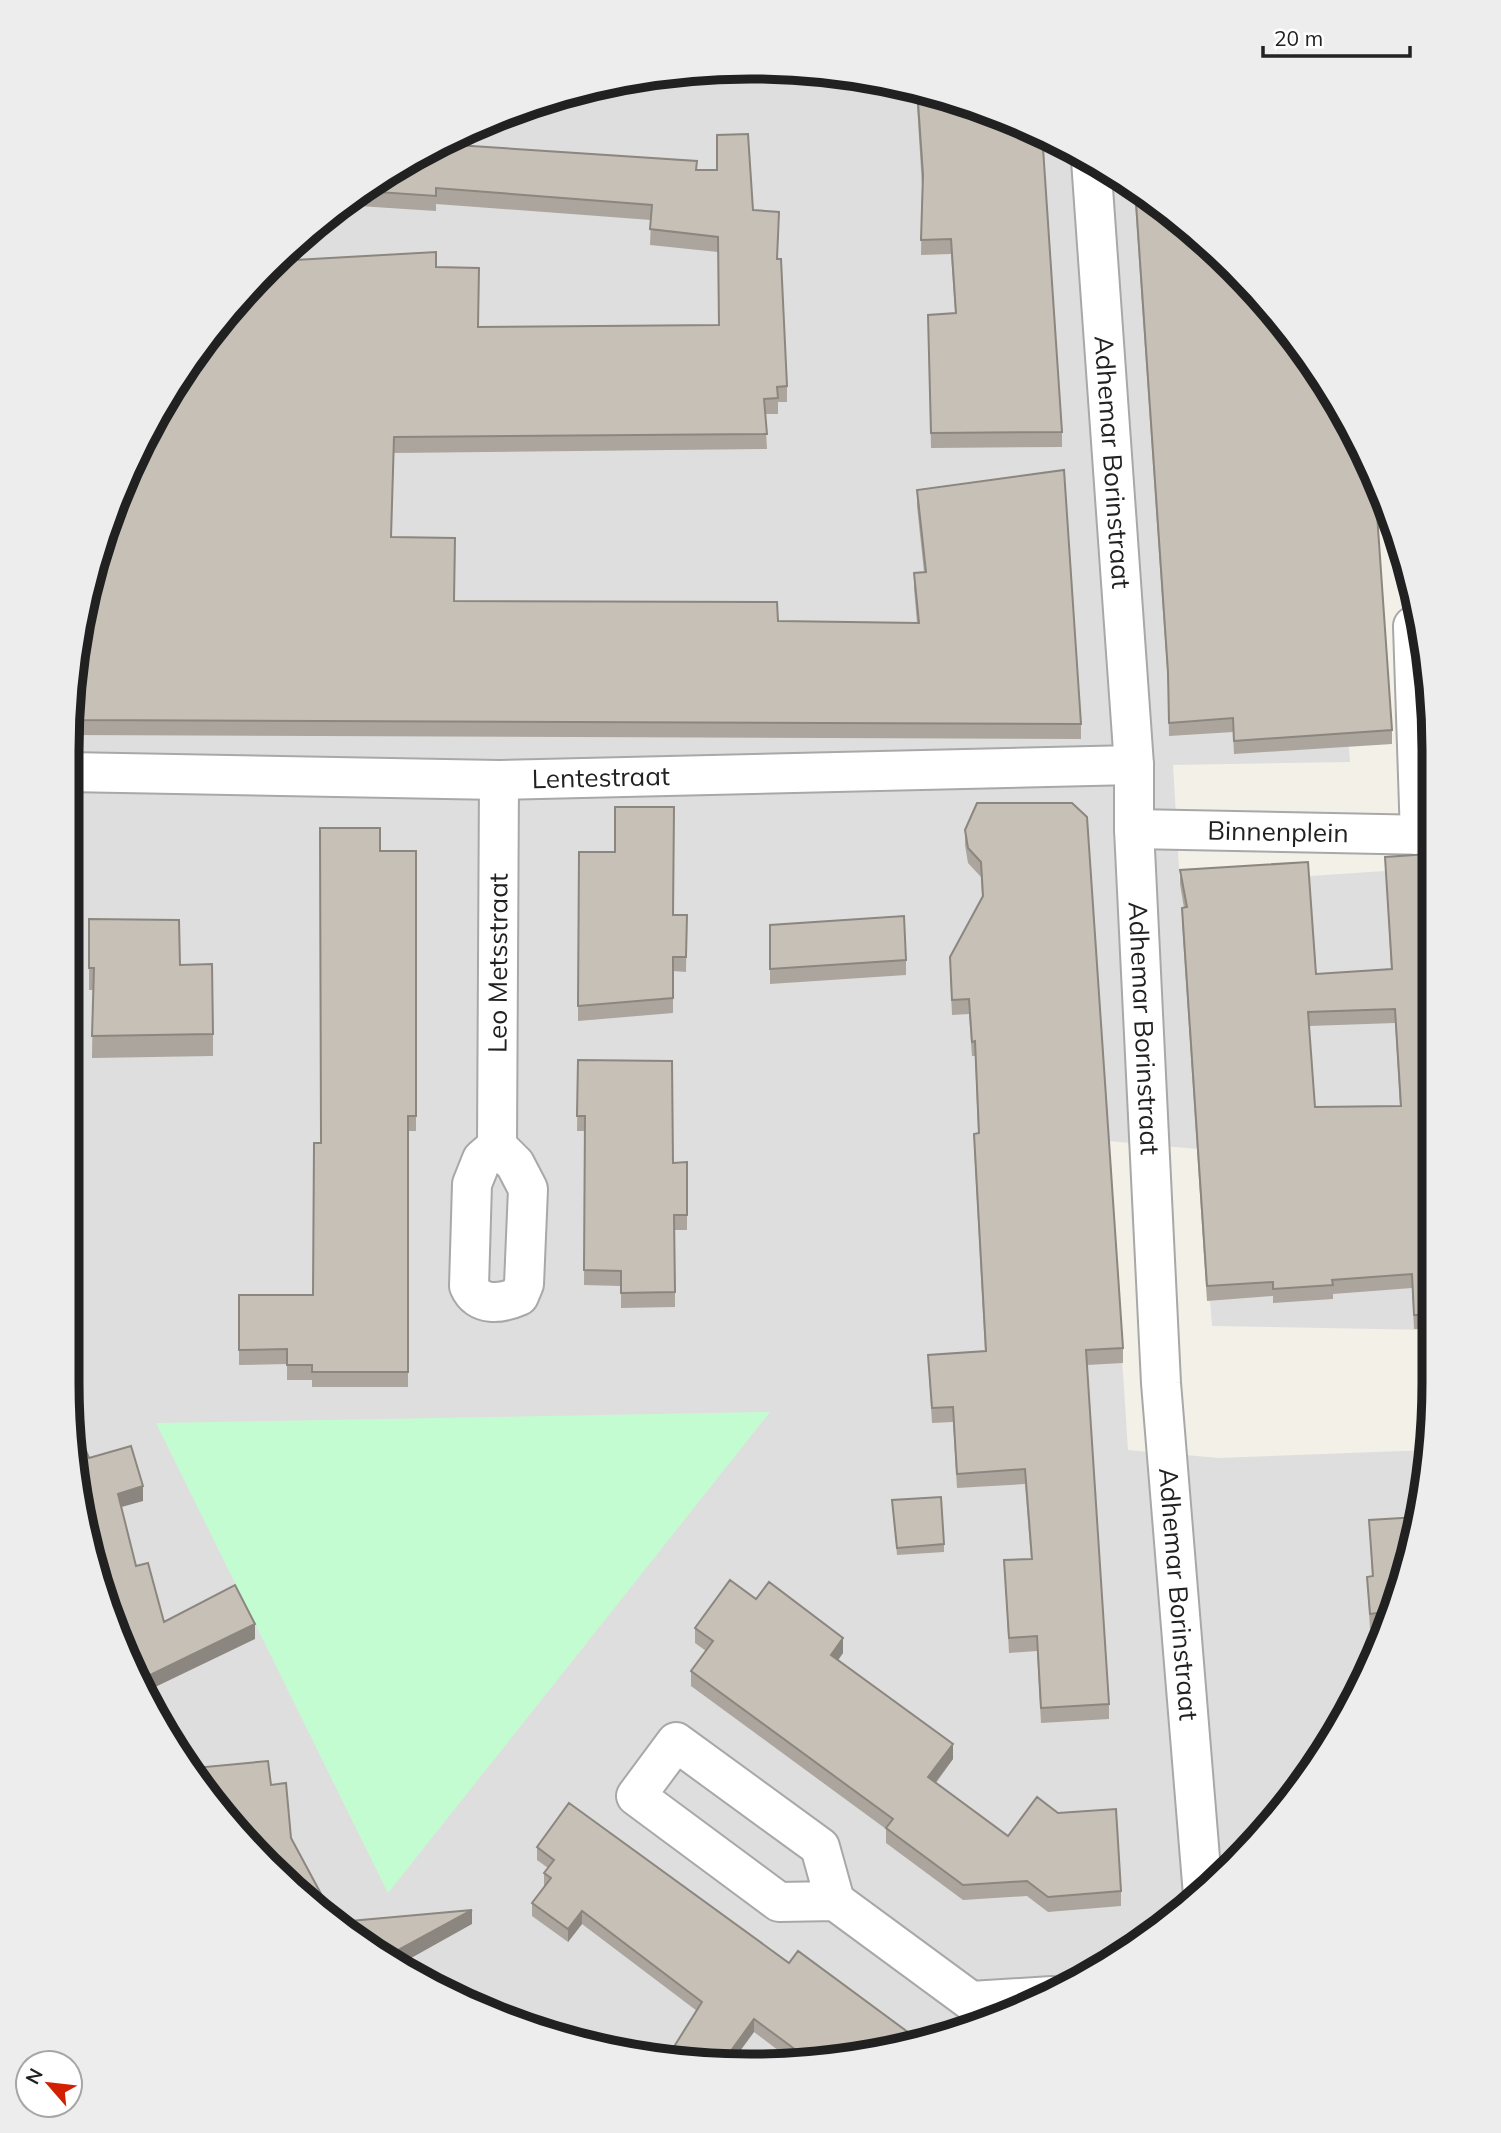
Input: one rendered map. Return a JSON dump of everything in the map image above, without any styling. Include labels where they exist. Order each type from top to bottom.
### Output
[{"type":"street","name":"Adhemar Borinstraat","points":[[1092,173],[1134,765],[1134,829],[1161,1383],[1202,1880]]},
{"type":"street","name":"Binnenplein","points":[[1414,648],[1422,784]]},
{"type":"street","name":"Lentestraat","points":[[79,772],[499,780],[1134,765]]},
{"type":"street","name":"Leo Metsstraat","points":[[496,1146],[499,780]]},
{"type":"street","name":"Binnenplein","points":[[1134,829],[1422,836]]},
{"type":"street","points":[[835,1901],[820,1847],[676,1742],[636,1796],[779,1902],[835,1901],[971,2001],[1019,1998]]},
{"type":"shaded area","points":[[707,80],[794,80],[882,92],[966,114],[1048,148],[1124,192],[1182,237],[1332,514],[1350,762],[1173,765],[1180,885],[1422,868],[1422,1330],[1212,1326],[1198,1149],[1108,1141],[1128,1450],[1219,1458],[1419,1450],[1409,1514],[1387,1598],[1353,1680],[1332,1718],[1309,1756],[1256,1825],[1193,1888],[1159,1915],[1124,1941],[1048,1985],[966,2019],[924,2031],[838,2049],[794,2053],[707,2053],[663,2049],[619,2041],[535,2019],[453,1985],[415,1964],[377,1941],[308,1888],[245,1825],[218,1791],[192,1756],[148,1680],[114,1598],[92,1514],[80,1426],[80,707],[92,619],[109,554],[178,400],[218,342],[245,308],[276,276],[308,245],[377,192],[453,148],[535,114],[619,92]]},
{"type":"green space","points":[[770,1412],[388,1893],[156,1423]]},
{"type":"building","points":[[918,101],[966,114],[1043,146],[1062,432],[931,433],[928,315],[956,313],[951,239],[921,240],[923,175]]},
{"type":"building","points":[[748,134],[753,210],[779,212],[777,259],[781,259],[787,386],[777,387],[778,398],[764,399],[767,434],[394,437],[391,537],[455,538],[454,601],[777,602],[778,621],[919,623],[914,573],[926,572],[917,490],[1064,470],[1081,724],[80,720],[84,663],[102,577],[114,535],[148,453],[192,377],[218,342],[245,308],[292,260],[436,252],[436,267],[479,268],[478,327],[719,325],[718,237],[650,229],[652,205],[436,188],[436,196],[377,192],[459,145],[697,161],[696,170],[717,170],[717,135]]},
{"type":"building","points":[[1136,201],[1193,245],[1256,308],[1309,377],[1353,453],[1377,508],[1392,730],[1234,741],[1233,718],[1169,723],[1168,672]]},
{"type":"building","points":[[977,803],[1072,803],[1087,817],[1123,1348],[1086,1350],[1109,1704],[1041,1708],[1037,1636],[1009,1638],[1004,1560],[1032,1559],[1025,1469],[957,1474],[953,1407],[932,1408],[928,1355],[986,1351],[974,1134],[979,1133],[975,1041],[972,1042],[969,999],[952,1000],[950,957],[983,896],[981,862],[968,848],[965,830]]},
{"type":"building","points":[[615,807],[674,807],[673,915],[687,915],[686,957],[673,957],[673,998],[578,1006],[579,852],[615,852]]},
{"type":"building","points":[[320,828],[380,828],[380,851],[416,851],[416,1116],[408,1116],[408,1372],[312,1372],[312,1365],[287,1365],[287,1349],[239,1350],[239,1295],[313,1295],[314,1143],[321,1143]]},
{"type":"building","points":[[1422,854],[1422,1315],[1414,1315],[1412,1274],[1332,1280],[1333,1285],[1273,1289],[1273,1282],[1207,1286],[1182,908],[1187,907],[1180,870],[1308,862],[1316,974],[1392,969],[1385,857]],"holes":[[[1395,1009],[1401,1106],[1315,1107],[1308,1012]]]},
{"type":"building","points":[[904,916],[906,960],[770,969],[770,925]]},
{"type":"building","points":[[89,919],[179,920],[180,965],[212,964],[213,1034],[92,1036],[94,968],[89,968]]},
{"type":"building","points":[[578,1060],[672,1061],[673,1163],[687,1162],[687,1215],[674,1215],[675,1292],[621,1293],[621,1271],[584,1270],[585,1116],[577,1116]]},
{"type":"building","points":[[82,1443],[89,1458],[131,1446],[143,1486],[118,1494],[136,1566],[148,1563],[164,1622],[235,1585],[255,1624],[147,1677],[114,1598],[102,1556],[84,1470]]},
{"type":"building","points":[[941,1497],[944,1544],[897,1548],[892,1500]]},
{"type":"building","points":[[1408,1518],[1378,1621],[1378,1613],[1370,1614],[1367,1577],[1373,1576],[1369,1520]]},
{"type":"building","points":[[730,1580],[756,1599],[769,1582],[843,1638],[831,1655],[953,1744],[928,1777],[1008,1836],[1037,1797],[1058,1813],[1116,1809],[1121,1891],[1048,1897],[1027,1881],[963,1885],[886,1828],[893,1819],[691,1671],[713,1641],[695,1628]]},
{"type":"building","points":[[268,1761],[271,1785],[286,1783],[291,1838],[325,1902],[245,1825],[201,1767]]},
{"type":"building","points":[[569,1803],[789,1963],[798,1951],[911,2034],[838,2049],[799,2053],[754,2019],[729,2054],[672,2050],[702,2002],[582,1911],[568,1929],[532,1903],[551,1878],[544,1873],[554,1860],[537,1847]]},
{"type":"building","points":[[472,1910],[395,1952],[350,1921]]}]
